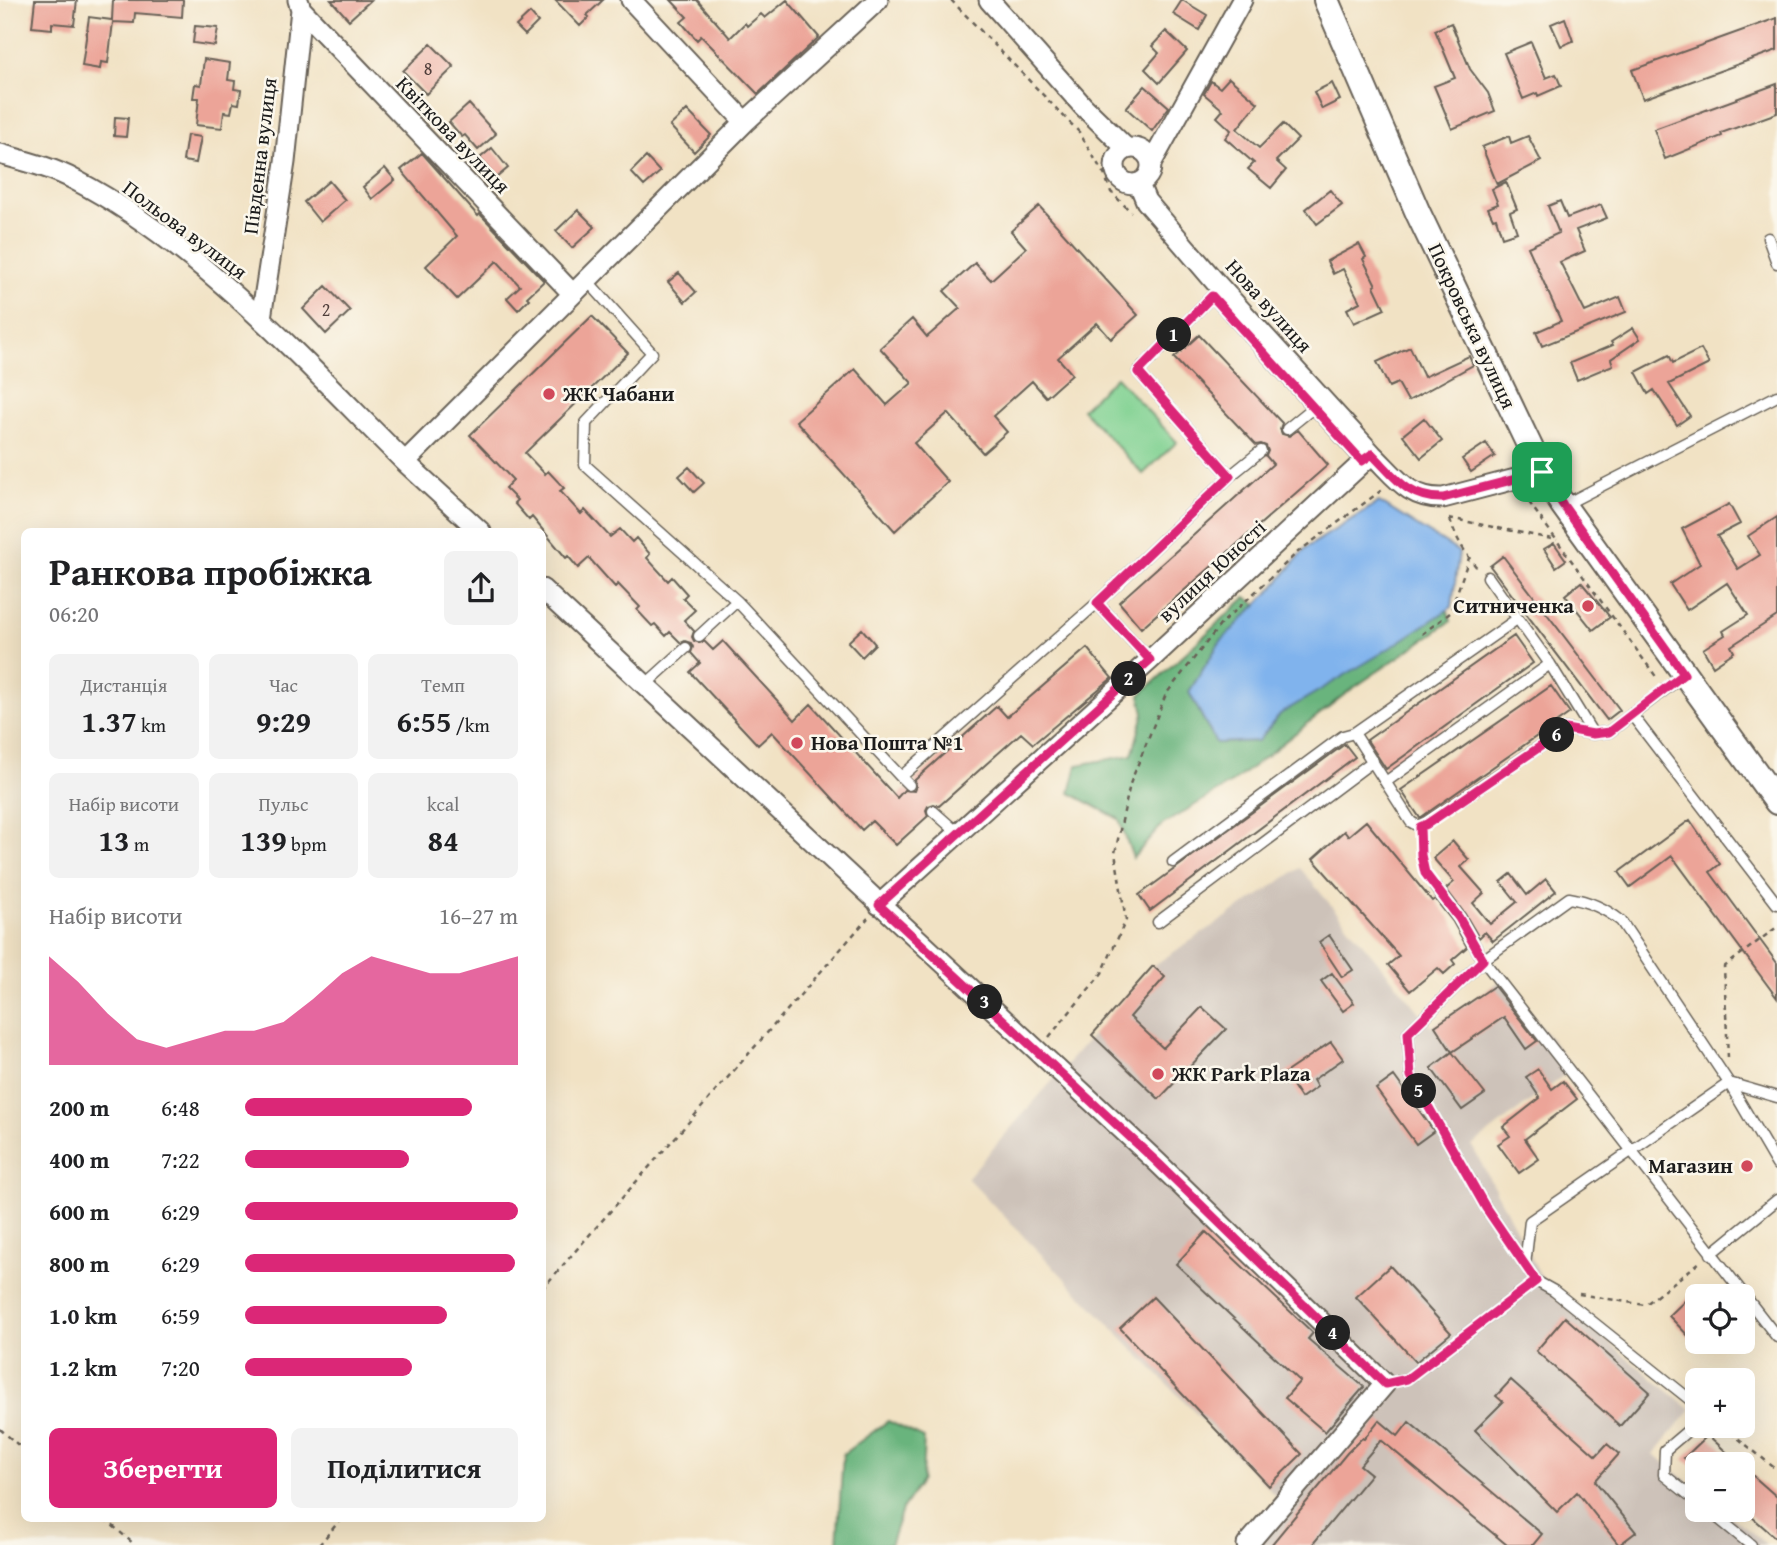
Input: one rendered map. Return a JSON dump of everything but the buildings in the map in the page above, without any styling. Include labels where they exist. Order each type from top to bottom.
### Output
[{"type":"street","points":[[631,0],[745,122]]},
{"type":"street","points":[[405,462],[745,122],[877,0]]},
{"type":"street","points":[[989,0],[1083,106],[1127,149]]},
{"type":"street","points":[[1151,164],[1145,153],[1133,148],[1117,157],[1115,169],[1121,180],[1133,185],[1149,176],[1151,164],[1241,0]]},
{"type":"street","name":"Покровська вулиця","points":[[1326,0],[1418,213],[1542,472],[1777,802]]},
{"type":"street","name":"Квіткова вулиця","points":[[299,5],[579,286]]},
{"type":"street","name":"Південна вулиця","points":[[261,318],[285,162],[299,5]]},
{"type":"street","name":"Польова вулиця","points":[[0,154],[73,179],[128,211],[172,243],[261,318],[405,462],[477,528]]},
{"type":"street","name":"Нова вулиця","points":[[1139,184],[1146,201],[1367,458]]},
{"type":"street","points":[[1367,458],[1413,493],[1427,498],[1443,498],[1542,472]]},
{"type":"street","name":"вулиця Юності","points":[[879,905],[1150,660],[1367,458]]},
{"type":"street","points":[[546,593],[1158,1163],[1385,1384],[1247,1545]]},
{"type":"lane","points":[[1768,238],[1777,263]]},
{"type":"lane","points":[[579,286],[652,353],[586,423],[585,465],[737,601],[909,785]]},
{"type":"lane","points":[[1230,476],[1138,372],[1212,296],[1313,408],[1367,458]]},
{"type":"lane","points":[[1563,505],[1777,396]]},
{"type":"lane","points":[[1287,429],[1313,408]]},
{"type":"lane","points":[[901,777],[1097,603],[1230,476],[1261,450]]},
{"type":"lane","points":[[1488,577],[1550,664],[1593,734]]},
{"type":"lane","points":[[699,636],[737,601]]},
{"type":"lane","points":[[1097,603],[1150,660]]},
{"type":"lane","points":[[1173,862],[1343,736],[1354,733],[1517,620]]},
{"type":"lane","points":[[645,685],[686,648]]},
{"type":"lane","points":[[1387,781],[1550,664]]},
{"type":"lane","points":[[1354,733],[1411,822],[1420,827],[1566,729],[1593,734],[1609,732],[1684,674]]},
{"type":"lane","points":[[1632,715],[1777,904]]},
{"type":"lane","points":[[1158,922],[1373,761]]},
{"type":"lane","points":[[933,811],[959,834]]},
{"type":"lane","points":[[1435,887],[1459,918],[1483,960],[1777,1337]]},
{"type":"lane","points":[[1685,1396],[1554,1291],[1536,1281],[1486,1208],[1411,1076],[1408,1033],[1483,960],[1569,898],[1584,901],[1622,921],[1729,1083],[1777,1165]]},
{"type":"lane","points":[[1729,1083],[1777,1097]]},
{"type":"lane","points":[[1525,1266],[1530,1221],[1729,1083]]},
{"type":"lane","points":[[1711,1254],[1777,1200]]},
{"type":"lane","points":[[1385,1384],[1407,1379],[1536,1281]]},
{"type":"lane","points":[[1685,1433],[1665,1450],[1664,1475],[1685,1492]]},
{"type":"lane","points":[[1723,1522],[1751,1545]]},
{"type":"path","points":[[951,0],[1079,132],[1105,176],[1111,192],[1139,220]]},
{"type":"path","points":[[1038,1051],[1102,973],[1126,919],[1115,853],[1130,784],[1166,694],[1221,624],[1298,552],[1385,489],[1381,485]]},
{"type":"path","points":[[1523,493],[1665,689]]},
{"type":"path","points":[[1443,498],[1454,532],[1477,567]]},
{"type":"path","points":[[1449,518],[1557,540]]},
{"type":"path","points":[[1422,634],[1450,613],[1469,558]]},
{"type":"path","points":[[1420,827],[1425,873],[1435,887]]},
{"type":"path","points":[[546,1284],[879,905]]},
{"type":"path","points":[[1729,1083],[1724,967],[1777,927]]},
{"type":"path","points":[[1554,1291],[1645,1305],[1711,1254]]},
{"type":"path","points":[[0,1429],[21,1447]]},
{"type":"path","points":[[1738,1438],[1777,1470]]},
{"type":"path","points":[[108,1522],[135,1545]]},
{"type":"path","points":[[319,1545],[338,1522]]},
{"type":"shaded area","points":[[1300,868],[1432,1027],[1504,978],[1573,1068],[1472,1146],[1551,1295],[1685,1405],[1685,1417],[1654,1454],[1685,1479],[1685,1522],[1739,1522],[1767,1545],[1252,1545],[1285,1505],[967,1178],[1153,966]]},
{"type":"green space","points":[[1116,377],[1177,442],[1143,474],[1082,409]]},
{"type":"green space","points":[[1246,597],[1257,605],[1220,642],[1189,692],[1216,743],[1258,741],[1280,714],[1445,603],[1451,621],[1349,691],[1233,782],[1162,825],[1133,858],[1119,819],[1070,793],[1077,765],[1132,755],[1144,713],[1140,695]]},
{"type":"green space","points":[[888,1421],[924,1438],[922,1480],[902,1510],[890,1545],[837,1545],[843,1454]]},
{"type":"water","points":[[1379,502],[1459,552],[1452,607],[1280,714],[1258,741],[1216,743],[1189,692],[1220,642],[1274,587],[1306,548]]},
{"type":"place","name":"ЖК Чабани","points":[[549,394]]},
{"type":"place","name":"Ситниченка","points":[[1588,606]]},
{"type":"place","name":"Нова Пошта №1","points":[[797,743]]},
{"type":"place","name":"ЖК Park Plaza","points":[[1158,1074]]},
{"type":"place","name":"Магазин","points":[[1747,1166]]},
{"type":"route","points":[[1212,296],[1362,461],[1372,454],[1413,493],[1427,498],[1443,498],[1542,472],[1684,674],[1609,732],[1593,734],[1566,729],[1420,827],[1425,873],[1459,918],[1483,960],[1408,1033],[1411,1076],[1486,1208],[1536,1281],[1407,1379],[1385,1384],[1158,1163],[879,905],[1150,660],[1097,603],[1230,476],[1138,372],[1212,296]]}]
